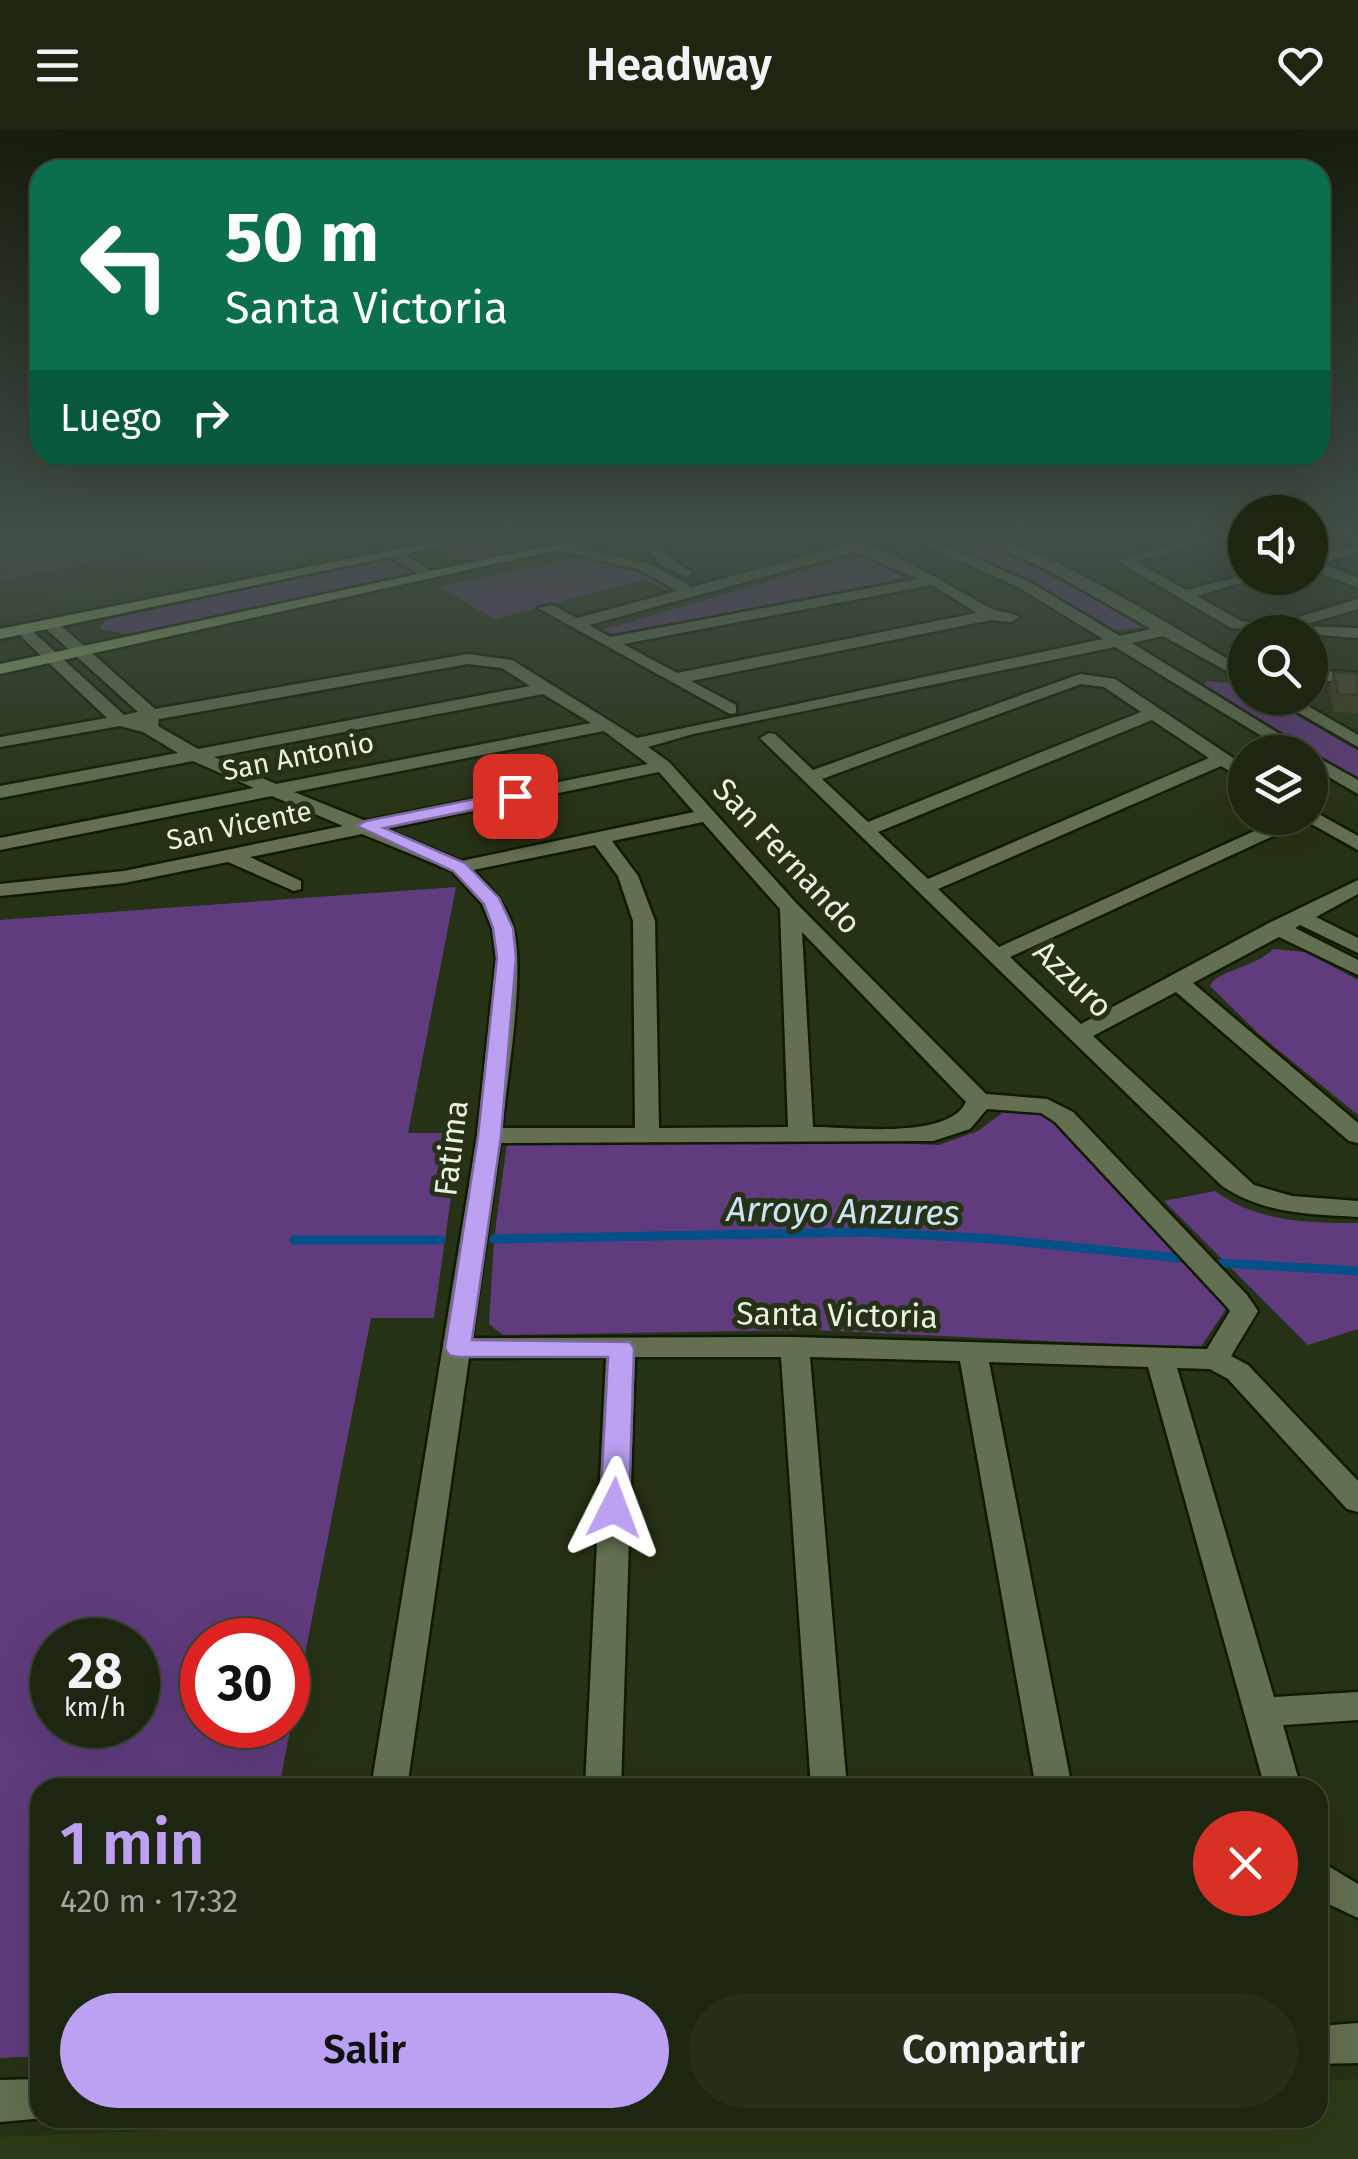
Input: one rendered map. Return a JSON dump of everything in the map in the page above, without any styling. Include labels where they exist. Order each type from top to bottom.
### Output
[{"type":"main road","points":[[87,631],[101,640],[116,643]]},
{"type":"main road","points":[[7,667],[172,631]]},
{"type":"main road","points":[[0,637],[22,654],[7,667]]},
{"type":"street","name":"Fatima","points":[[22,631],[121,721],[150,722]]},
{"type":"street","name":"Fatima","points":[[57,631],[122,689],[150,722],[195,755],[459,867],[492,902],[503,928],[506,958],[489,1136],[391,1778]]},
{"type":"street","points":[[586,631],[730,709]]},
{"type":"street","points":[[607,642],[667,631]]},
{"type":"street","points":[[674,678],[913,631]]},
{"type":"street","points":[[1101,631],[1272,735]]},
{"type":"street","points":[[635,744],[1126,646],[1166,631],[1228,663]]},
{"type":"street","points":[[1328,632],[1358,633]]},
{"type":"street","points":[[1126,646],[1207,655]]},
{"type":"street","name":"San Fernando","points":[[150,722],[468,658],[496,660],[607,725],[664,766],[790,908],[979,1101]]},
{"type":"street","points":[[1328,663],[1358,665]]},
{"type":"street","points":[[1156,665],[1228,668]]},
{"type":"street","points":[[1328,676],[1358,678]]},
{"type":"street","points":[[810,777],[1069,680],[1109,684],[1228,764]]},
{"type":"street","points":[[0,792],[545,688]]},
{"type":"street","points":[[93,696],[122,689]]},
{"type":"street","points":[[864,830],[1153,713]]},
{"type":"street","points":[[1311,715],[1358,742]]},
{"type":"street","points":[[0,742],[121,721]]},
{"type":"street","name":"San Antonio","points":[[0,844],[607,725]]},
{"type":"street","name":"Azzuro","points":[[768,738],[1244,1191],[1280,1203],[1358,1210]]},
{"type":"street","points":[[926,887],[1222,760]]},
{"type":"street","name":"San Vicente","points":[[0,890],[108,880],[664,766]]},
{"type":"street","points":[[1328,769],[1358,788]]},
{"type":"street","points":[[459,867],[709,814]]},
{"type":"street","points":[[1328,826],[1358,844]]},
{"type":"street","points":[[998,956],[1261,835]]},
{"type":"street","points":[[600,838],[628,876],[644,921],[647,1133]]},
{"type":"street","points":[[230,855],[294,885]]},
{"type":"street","points":[[1080,1034],[1358,886]]},
{"type":"street","points":[[790,908],[801,1132]]},
{"type":"street","points":[[1299,916],[1357,961]]},
{"type":"street","points":[[1276,927],[1357,961]]},
{"type":"street","points":[[1177,981],[1358,1136]]},
{"type":"street","points":[[489,1136],[933,1134],[956,1128],[973,1116],[979,1101],[1047,1106],[1064,1117],[1236,1300],[1244,1311],[1215,1359],[1238,1372],[1358,1501]]},
{"type":"street","points":[[795,1347],[828,1778]]},
{"type":"street","name":"Santa Victoria","points":[[458,1348],[795,1347],[1215,1359]]},
{"type":"street","points":[[603,1778],[621,1348]]},
{"type":"street","points":[[973,1353],[1052,1778]]},
{"type":"street","points":[[1160,1359],[1280,1778]]},
{"type":"street","points":[[1262,1712],[1358,1706]]},
{"type":"street","points":[[1328,1884],[1358,1901]]},
{"type":"street","points":[[1328,2044],[1358,2043]]},
{"type":"street","points":[[0,2101],[30,2100]]},
{"type":"shaded area","points":[[1208,681],[1228,683],[1228,704],[1200,687]]},
{"type":"shaded area","points":[[1247,715],[1296,715],[1358,751],[1358,782],[1328,764],[1328,735],[1280,735]]},
{"type":"shaded area","points":[[456,887],[408,1133],[460,1133],[434,1318],[371,1318],[310,1629],[310,1618],[180,1618],[180,1748],[287,1748],[281,1778],[30,1778],[30,2056],[0,2058],[0,920]]},
{"type":"shaded area","points":[[1273,949],[1305,952],[1358,980],[1358,1115],[1260,1035],[1210,986],[1220,976]]},
{"type":"shaded area","points":[[998,1106],[1045,1110],[1228,1306],[1200,1348],[813,1330],[503,1335],[489,1324],[494,1239],[507,1143],[813,1140],[939,1145],[978,1131],[1001,1114]]},
{"type":"shaded area","points":[[1215,1191],[1265,1215],[1358,1223],[1358,1329],[1308,1345],[1164,1201]]},
{"type":"shaded area","points":[[1358,2079],[1358,2159],[0,2159],[0,2137],[213,2128],[1328,2128],[1328,2080]]},
{"type":"building","points":[[1333,672],[1358,674],[1358,695],[1338,694]]},
{"type":"waterway","name":"Arroyo Anzures","points":[[494,1239],[865,1232],[995,1239],[1189,1259]]},
{"type":"waterway","name":"Arroyo Anzures","points":[[294,1240],[441,1240]]},
{"type":"waterway","name":"Arroyo Anzures","points":[[1222,1263],[1358,1271]]},
{"type":"route","points":[[515,796],[366,826],[459,867],[492,902],[503,928],[506,958],[489,1136],[458,1348],[621,1348],[614,1508]]}]
